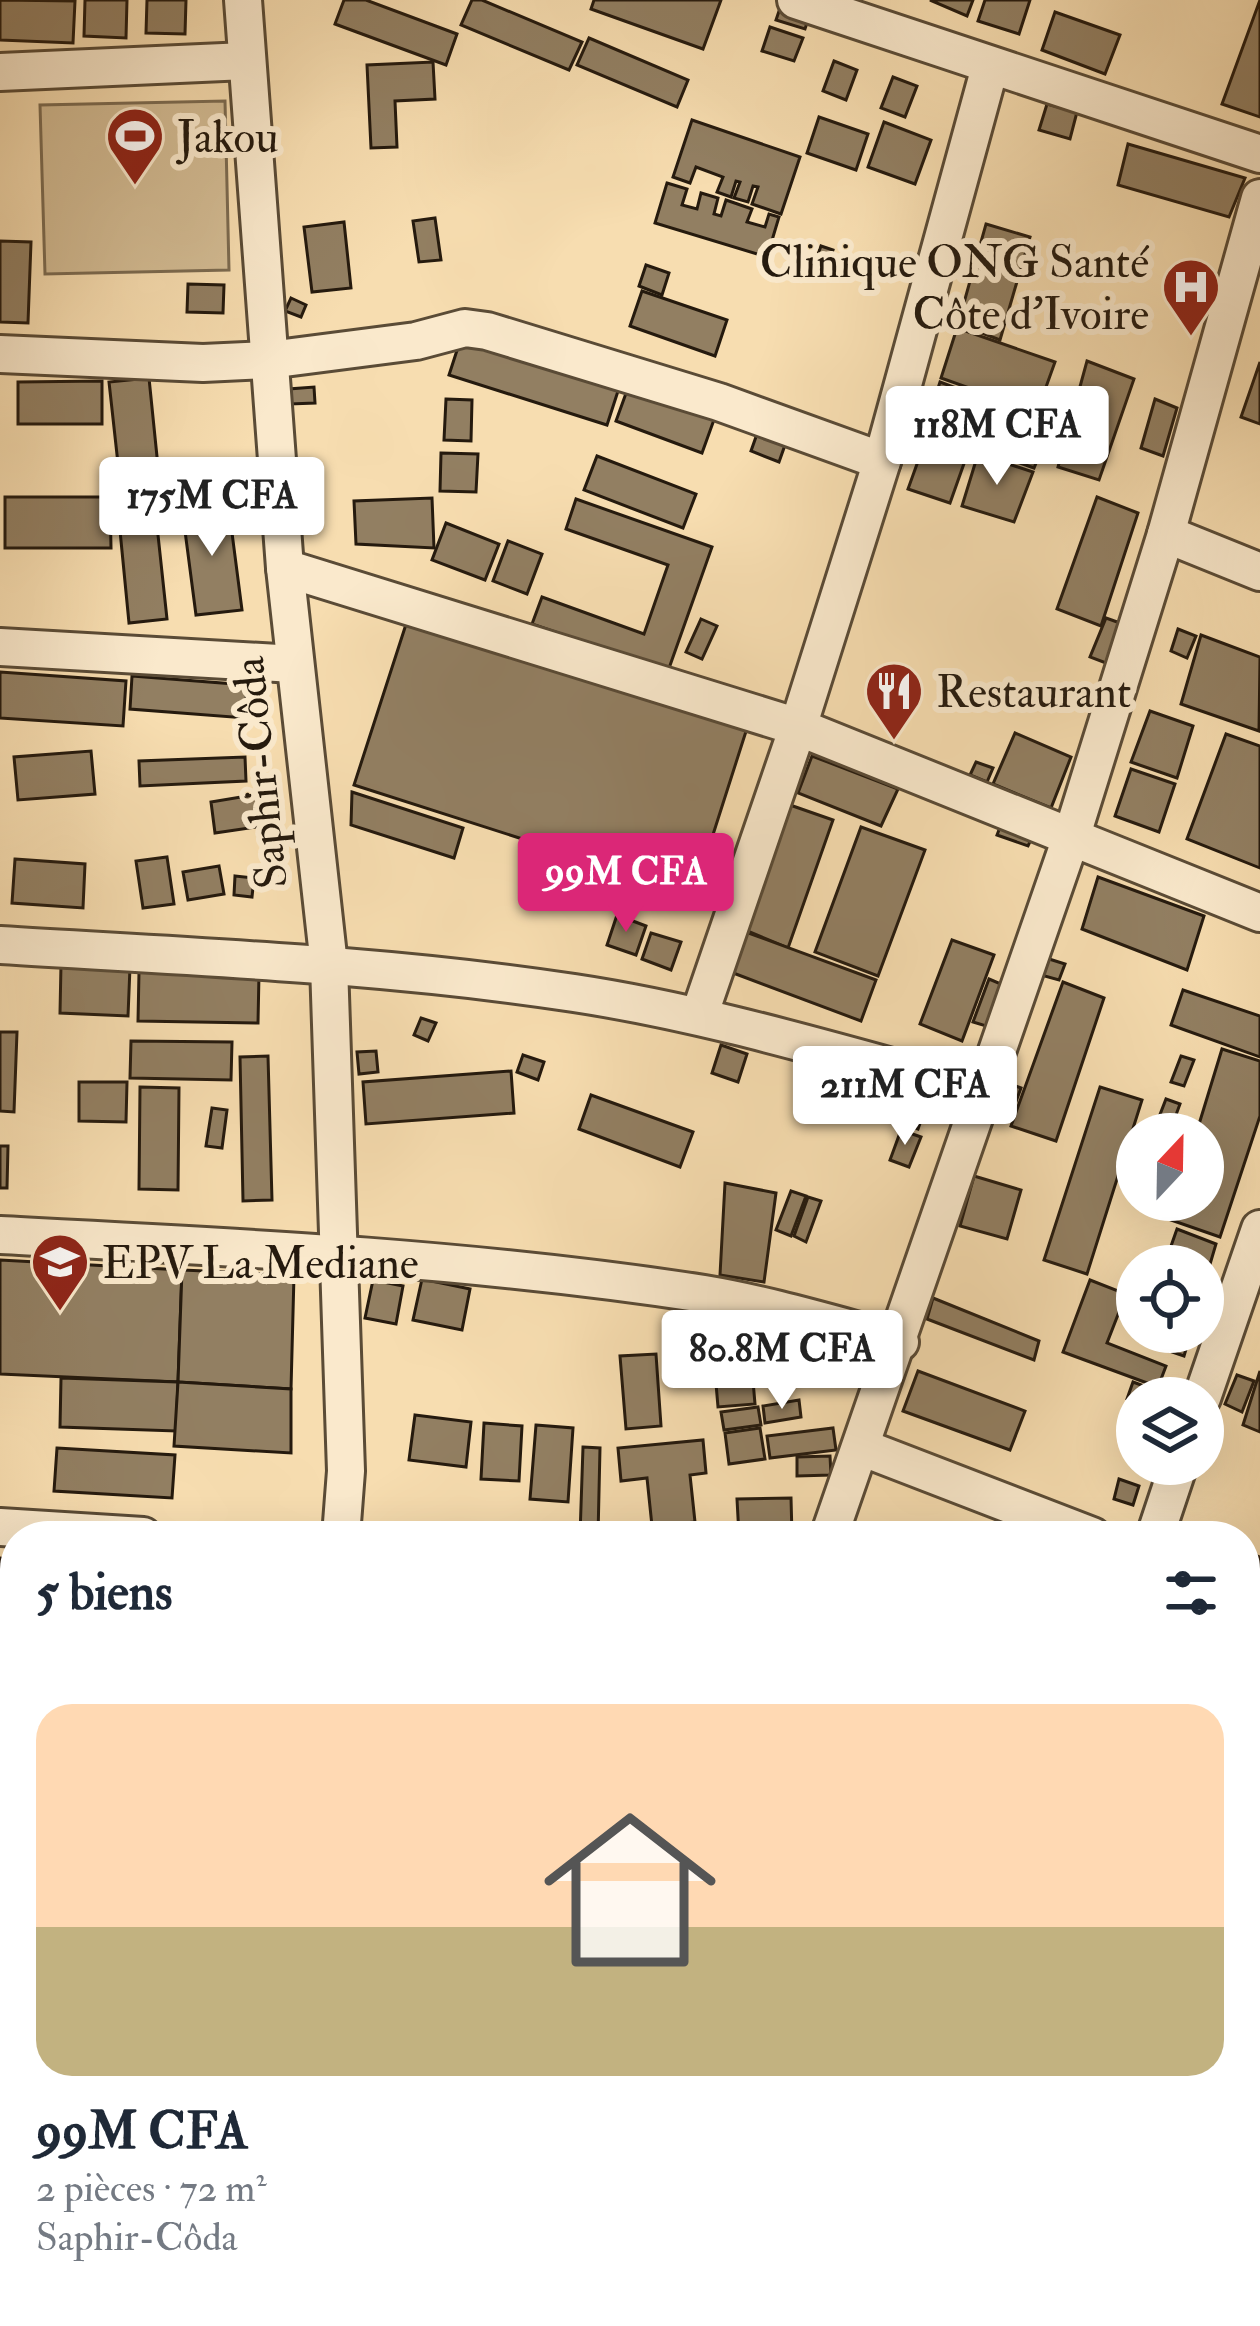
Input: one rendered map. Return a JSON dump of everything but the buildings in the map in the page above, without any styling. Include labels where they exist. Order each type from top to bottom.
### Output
[{"type":"street","name":"Saphir-Côda","points":[[243,0],[286,568],[329,965],[346,1471],[342,1521]]},
{"type":"street","points":[[796,0],[1260,154]]},
{"type":"street","points":[[0,72],[246,61]]},
{"type":"street","points":[[699,1016],[882,461],[991,67]]},
{"type":"street","points":[[835,1521],[1072,836],[1166,535],[1260,198]]},
{"type":"street","points":[[0,353],[203,363],[269,360],[416,340],[465,328],[719,403],[882,461]]},
{"type":"street","points":[[1166,535],[1260,572]]},
{"type":"street","points":[[286,568],[798,727],[1260,913]]},
{"type":"street","points":[[0,647],[296,664]]},
{"type":"street","points":[[0,945],[329,965],[573,993],[699,1016],[983,1092]]},
{"type":"street","points":[[1209,1377],[1260,1229]]},
{"type":"street","points":[[0,1235],[339,1252],[707,1295],[900,1342]]},
{"type":"street","points":[[861,1448],[1053,1521]]},
{"type":"street","points":[[1160,1521],[1172,1485]]},
{"type":"shaded area","name":"Jakou","points":[[225,101],[229,270],[45,274],[40,105]]},
{"type":"place","name":"Jakou","points":[[135,187]]},
{"type":"place","name":"Clinique ONG Santé Côte d'Ivoire","points":[[1191,338]]},
{"type":"place","name":"Restaurant","points":[[894,742]]},
{"type":"place","name":"EPV La Mediane","points":[[60,1313]]}]
